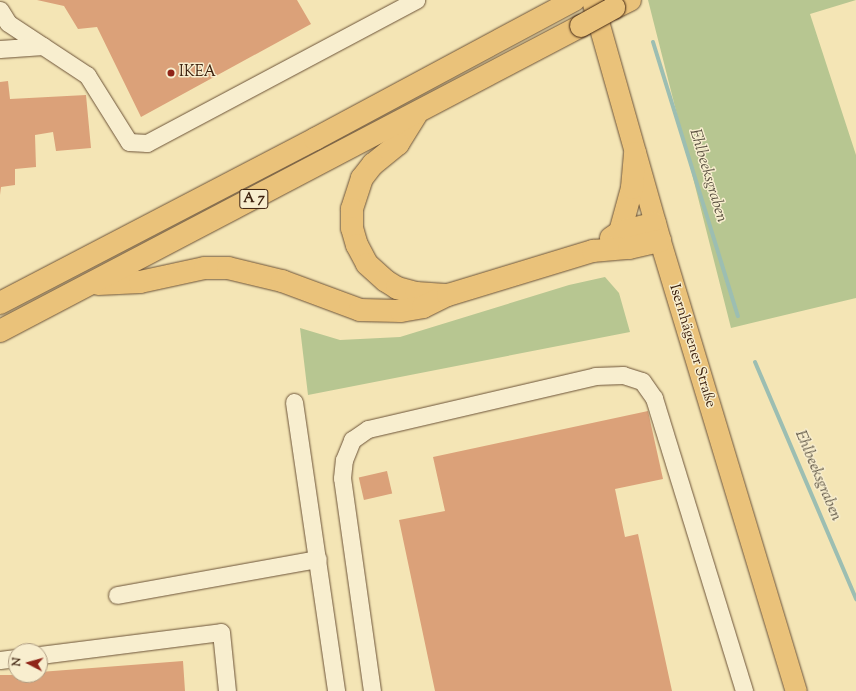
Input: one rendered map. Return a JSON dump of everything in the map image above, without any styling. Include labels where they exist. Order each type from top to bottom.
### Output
[{"type":"highway","name":"A 7","points":[[0,302],[315,139],[574,0]]},
{"type":"highway","name":"A 7","points":[[0,331],[91,285],[417,114],[622,4]]},
{"type":"highway","points":[[417,114],[398,144],[373,164],[362,178],[352,209],[352,228],[357,245],[367,264],[386,281],[397,288],[416,293],[448,296]]},
{"type":"highway","points":[[620,232],[632,188],[635,153]]},
{"type":"highway","points":[[594,251],[620,232],[657,232]]},
{"type":"highway","points":[[91,285],[140,282],[205,268],[228,268],[282,281],[360,310],[401,311],[422,307],[448,296],[594,251],[629,248],[657,232]]},
{"type":"main road","name":"Isernhägener Straße","points":[[592,0],[657,232],[796,691]]},
{"type":"lane","points":[[0,10],[8,23],[87,75],[129,142],[147,143],[416,0]]},
{"type":"lane","points":[[0,48],[43,46]]},
{"type":"lane","points":[[372,691],[342,478],[344,460],[352,440],[368,429],[595,376],[623,375],[642,381],[654,398],[744,691]]},
{"type":"lane","points":[[294,402],[336,691]]},
{"type":"lane","points":[[117,595],[318,559]]},
{"type":"lane","points":[[48,654],[221,632],[227,691]]},
{"type":"green space","points":[[648,0],[856,0],[810,14],[856,155],[856,298],[731,328]]},
{"type":"green space","points":[[605,277],[619,293],[630,332],[308,395],[300,328],[340,340],[400,337],[569,285]]},
{"type":"building","name":"IKEA","points":[[37,0],[297,0],[311,24],[141,117],[97,27],[78,29],[64,6]]},
{"type":"building","points":[[8,81],[10,99],[86,95],[91,148],[56,151],[53,132],[35,135],[36,167],[15,169],[15,185],[1,187],[0,195],[0,82]]},
{"type":"building","points":[[648,411],[663,479],[615,489],[625,537],[638,534],[672,691],[435,691],[399,520],[445,511],[433,457]]},
{"type":"building","points":[[387,471],[392,493],[364,500],[359,478]]},
{"type":"building","points":[[183,661],[185,691],[0,691],[0,675],[8,675],[8,683],[48,683],[48,671]]},
{"type":"waterway","name":"Ehlbeeksgraben","points":[[653,42],[738,316]]},
{"type":"waterway","name":"Ehlbeeksgraben","points":[[755,362],[856,599]]},
{"type":"place","name":"IKEA","points":[[171,73]]}]
